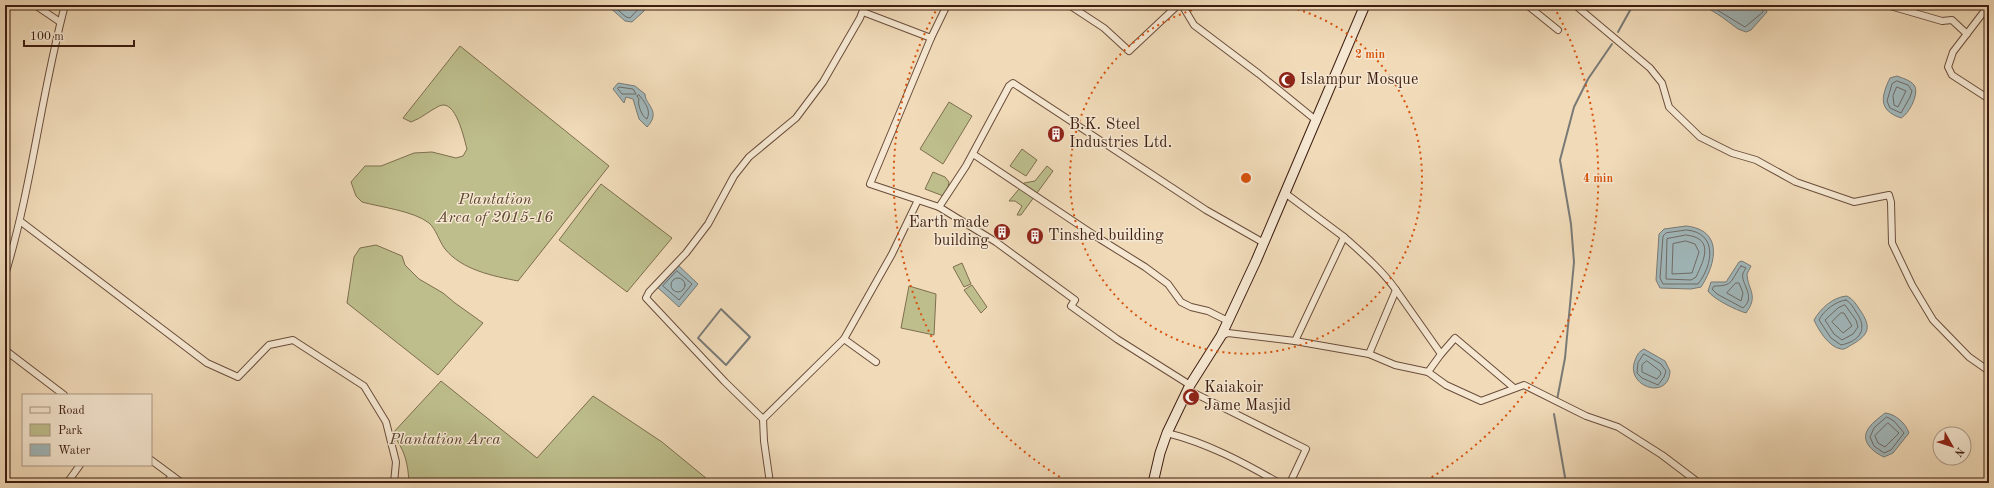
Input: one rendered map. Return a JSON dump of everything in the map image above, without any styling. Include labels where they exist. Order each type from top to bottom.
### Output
[{"type":"street","points":[[35,5],[60,22]]},
{"type":"street","points":[[5,275],[20,221],[60,22],[65,5]]},
{"type":"street","points":[[770,483],[764,441],[763,419],[725,382],[646,298],[649,292],[668,270],[686,253],[708,224],[734,176],[749,157],[796,118],[823,82],[863,12],[865,5]]},
{"type":"street","points":[[946,5],[870,184],[939,207],[996,242],[1075,300],[1071,306],[1189,387],[1306,448],[1290,483]]},
{"type":"street","points":[[1069,5],[1104,28],[1129,51],[1178,5]]},
{"type":"street","points":[[1182,5],[1194,25],[1259,74],[1317,121]]},
{"type":"street","points":[[1185,12],[1189,5]]},
{"type":"street","points":[[1153,481],[1167,433],[1189,387],[1221,336],[1228,321],[1317,121],[1365,5]]},
{"type":"street","points":[[1527,5],[1558,30]]},
{"type":"street","points":[[1575,5],[1650,68],[1662,83],[1669,107],[1700,137],[1732,153],[1756,160],[1796,182],[1854,202],[1888,195],[1891,202],[1892,243],[1912,285],[1933,320],[1969,357],[1989,371]]},
{"type":"street","points":[[1887,5],[1942,21],[1952,20],[1967,34]]},
{"type":"street","points":[[1989,5],[1953,52],[1948,67],[1952,75],[1989,99]]},
{"type":"street","points":[[863,12],[931,38]]},
{"type":"street","points":[[939,207],[973,154],[1009,86],[1013,83],[1206,210],[1264,243]]},
{"type":"street","points":[[973,154],[1146,267],[1168,284],[1181,302],[1191,307],[1208,311],[1228,321]]},
{"type":"street","points":[[1285,193],[1344,237],[1390,281],[1441,354]]},
{"type":"street","points":[[763,419],[844,339],[892,254],[918,200]]},
{"type":"street","points":[[20,221],[207,363],[238,377],[269,345],[293,340],[364,386],[386,422],[396,462],[394,483]]},
{"type":"street","points":[[1294,340],[1344,237]]},
{"type":"street","points":[[1369,354],[1396,290]]},
{"type":"street","points":[[1221,336],[1228,333],[1294,340],[1369,354],[1395,365],[1428,372],[1446,385],[1481,401],[1524,385],[1586,416],[1618,426],[1662,455],[1699,483]]},
{"type":"street","points":[[1428,372],[1455,338],[1514,388]]},
{"type":"street","points":[[844,339],[876,362]]},
{"type":"street","points":[[5,350],[63,394]]},
{"type":"street","points":[[1167,433],[1187,438],[1217,450],[1244,463],[1278,483]]},
{"type":"street","points":[[152,461],[182,483]]},
{"type":"street","points":[[66,483],[79,466]]},
{"type":"street","points":[[166,483],[172,476]]},
{"type":"green space","name":"Plantation Area of 2015-16","points":[[460,46],[609,166],[518,281],[478,271],[460,262],[445,249],[434,228],[429,223],[406,212],[362,202],[356,196],[351,182],[365,166],[381,166],[414,153],[432,152],[456,158],[463,156],[467,149],[455,113],[450,108],[445,105],[439,106],[419,119],[411,122],[403,118]]},
{"type":"green space","points":[[949,102],[972,116],[943,164],[920,149]]},
{"type":"green space","points":[[1022,149],[1037,160],[1026,176],[1010,166]]},
{"type":"green space","points":[[1047,166],[1053,171],[1021,215],[1017,215],[1022,206],[1015,201],[1009,201],[1024,183],[1035,181]]},
{"type":"green space","points":[[933,172],[945,177],[949,182],[946,197],[925,189]]},
{"type":"green space","points":[[601,184],[672,238],[627,292],[559,240]]},
{"type":"green space","name":"Plantation Area of 2015-16","points":[[376,245],[402,256],[405,265],[419,279],[443,293],[483,323],[438,375],[347,303],[354,257],[360,248]]},
{"type":"green space","points":[[962,263],[971,284],[964,287],[953,267]]},
{"type":"green space","points":[[972,285],[987,307],[981,313],[964,290]]},
{"type":"green space","points":[[909,286],[936,294],[934,335],[901,328]]},
{"type":"green space","name":"Plantation Area","points":[[441,381],[537,458],[593,396],[662,442],[712,483],[409,483],[408,469],[403,451],[392,434]]},
{"type":"water","points":[[607,5],[646,5],[644,11],[632,22],[625,21]]},
{"type":"water","points":[[1703,5],[1742,5],[1748,9],[1752,5],[1764,5],[1767,12],[1751,30],[1746,32],[1738,29]]},
{"type":"water","points":[[1897,76],[1906,79],[1914,85],[1916,93],[1910,108],[1901,118],[1888,111],[1885,107],[1883,97],[1890,78]]},
{"type":"water","points":[[618,83],[635,86],[645,94],[653,112],[653,117],[647,127],[639,119],[633,99],[626,97],[624,103],[613,89]]},
{"type":"water","points":[[1686,226],[1698,229],[1706,234],[1711,241],[1713,259],[1706,278],[1701,287],[1691,289],[1660,288],[1656,280],[1659,234],[1664,229]]},
{"type":"water","points":[[1742,261],[1751,266],[1747,274],[1752,293],[1752,302],[1746,313],[1720,301],[1708,291],[1711,282],[1726,282],[1739,262]]},
{"type":"water","points":[[677,264],[698,284],[679,307],[656,286]]},
{"type":"water","points":[[1847,296],[1854,302],[1864,316],[1867,329],[1863,337],[1847,348],[1842,349],[1837,348],[1829,342],[1814,320],[1820,311],[1832,301],[1837,298]]},
{"type":"water","points":[[1644,349],[1665,361],[1670,371],[1668,380],[1662,386],[1655,388],[1647,387],[1640,383],[1635,376],[1633,368],[1636,358]]},
{"type":"water","points":[[1885,413],[1893,415],[1900,420],[1906,426],[1909,433],[1893,453],[1884,457],[1870,447],[1866,440],[1866,435],[1870,426]]},
{"type":"waterway","points":[[1618,32],[1633,5]]},
{"type":"waterway","points":[[1557,400],[1565,358],[1574,262],[1571,224],[1560,160],[1574,107],[1588,79],[1612,44]]},
{"type":"waterway","points":[[721,309],[750,337],[726,365],[698,338],[721,309]]},
{"type":"waterway","points":[[1554,414],[1566,483]]},
{"type":"place","name":"Islampur Mosque","points":[[1287,80]]},
{"type":"place","name":"B.K. Steel Industries Ltd.","points":[[1056,134]]},
{"type":"place","name":"Earth made building","points":[[1002,232]]},
{"type":"place","name":"Tinshed building","points":[[1035,236]]},
{"type":"place","name":"Kaiakoir Jame Masjid","points":[[1191,397]]}]
